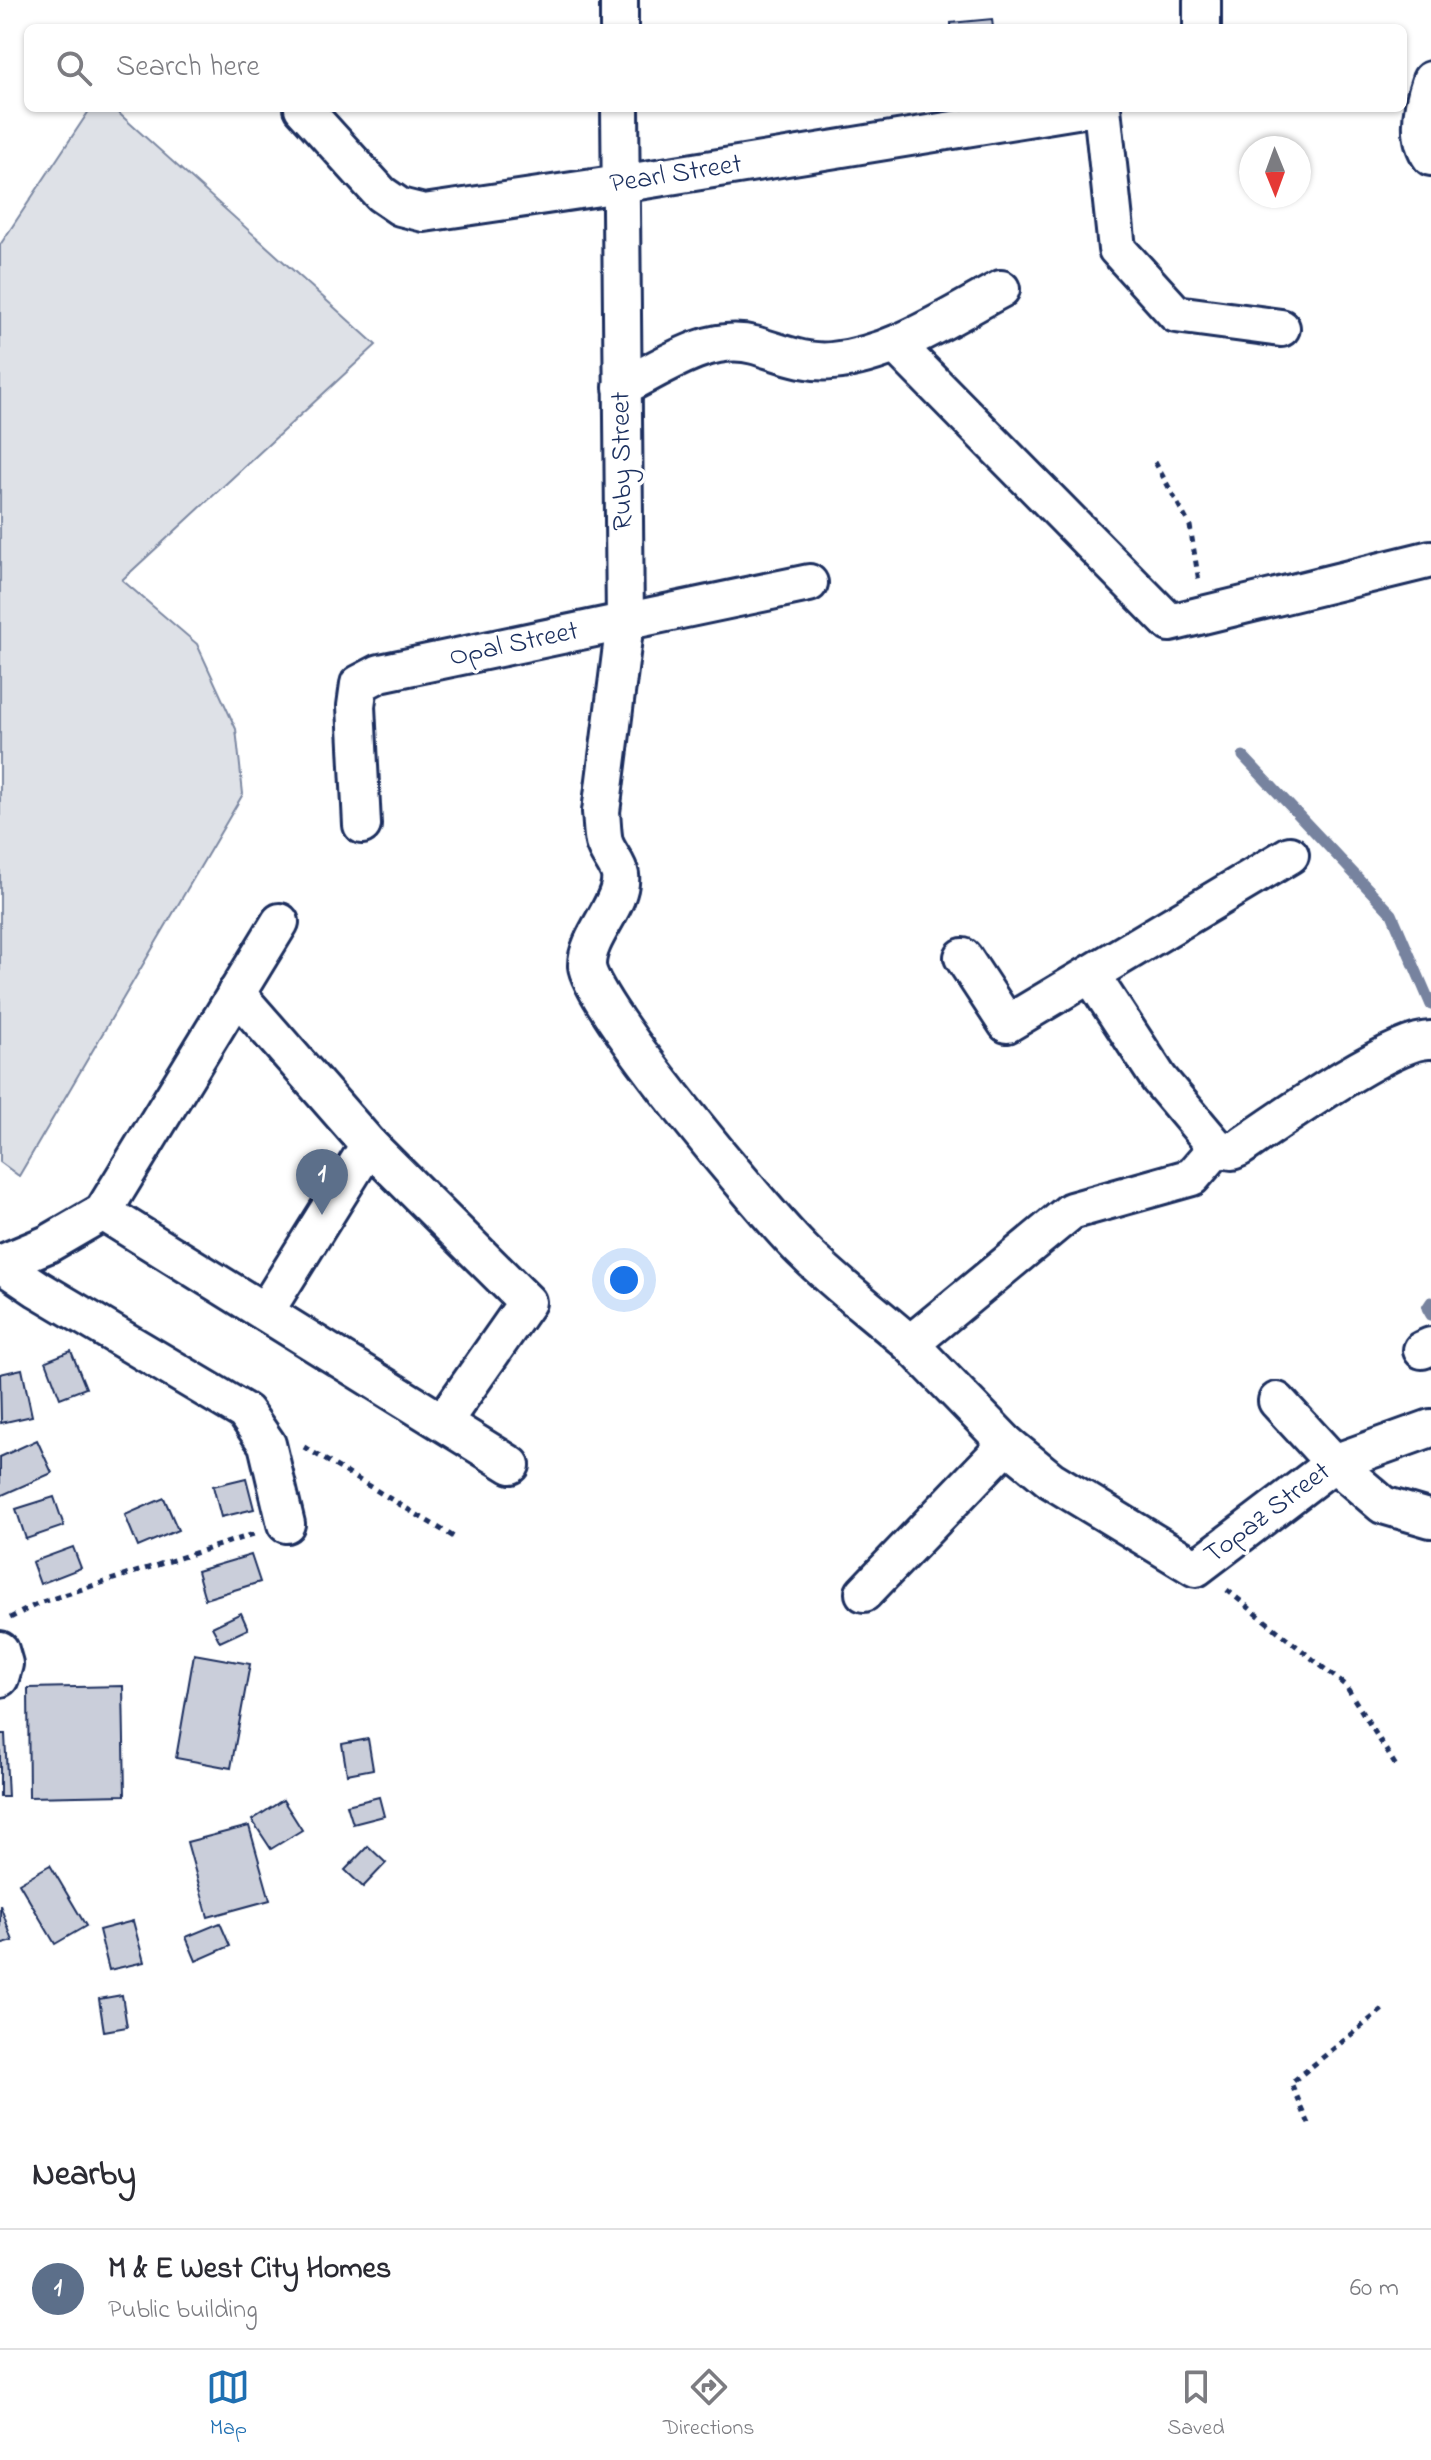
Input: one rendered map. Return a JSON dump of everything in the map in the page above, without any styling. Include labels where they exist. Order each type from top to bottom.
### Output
[{"type":"street","points":[[619,0],[619,24]]},
{"type":"street","points":[[1202,0],[1202,24]]},
{"type":"street","points":[[1431,80],[1421,115],[1425,149],[1431,157]]},
{"type":"street","name":"Pearl Street","points":[[307,112],[381,194],[400,207],[424,213],[1064,112]]},
{"type":"street","name":"Ruby Street","points":[[620,112],[625,622],[601,812],[604,842],[620,875],[616,895],[593,941],[587,967],[625,1035],[762,1207],[804,1252],[910,1344],[1007,1444],[1051,1480],[1196,1568]]},
{"type":"street","points":[[1102,112],[1117,249],[1176,314],[1281,328]]},
{"type":"street","points":[[622,387],[706,345],[750,344],[796,359],[831,362],[896,345],[1001,289]]},
{"type":"street","points":[[896,345],[1187,619],[1431,559]]},
{"type":"street","name":"Opal Street","points":[[362,825],[356,706],[359,684],[380,673],[809,583]]},
{"type":"street","points":[[963,957],[1007,1024],[1290,855]]},
{"type":"street","points":[[1,1264],[48,1244],[103,1212],[280,922]]},
{"type":"street","points":[[1091,975],[1159,1079],[1217,1148],[1225,1152],[1239,1148],[1388,1053],[1416,1041],[1431,1040]]},
{"type":"street","points":[[236,993],[369,1145],[527,1302],[443,1422]]},
{"type":"street","points":[[265,1312],[369,1145]]},
{"type":"street","points":[[910,1344],[1071,1211],[1192,1177],[1217,1148]]},
{"type":"street","points":[[103,1212],[511,1465]]},
{"type":"street","points":[[1,1264],[245,1412],[267,1444],[286,1524]]},
{"type":"street","points":[[1277,1401],[1334,1463],[1383,1505],[1431,1519]]},
{"type":"street","name":"Topaz Street","points":[[1196,1568],[1334,1463],[1431,1428]]},
{"type":"street","points":[[864,1593],[1007,1444]]},
{"type":"street","points":[[0,1650],[4,1664],[0,1678]]},
{"type":"path","points":[[1155,462],[1190,526],[1187,619]]},
{"type":"path","points":[[297,1443],[454,1537]]},
{"type":"path","points":[[0,1623],[39,1603],[286,1524]]},
{"type":"path","points":[[1196,1568],[1234,1594],[1346,1686],[1396,1766]]},
{"type":"path","points":[[1309,2124],[1291,2083],[1383,2009]]},
{"type":"shaded area","points":[[88,112],[117,112],[376,345],[122,580],[197,644],[236,729],[243,794],[19,1176],[0,1162],[0,245]]},
{"type":"building","points":[[992,19],[993,24],[951,24]]},
{"type":"building","points":[[71,1351],[86,1388],[60,1398],[46,1361]]},
{"type":"building","points":[[22,1369],[32,1416],[1,1423],[0,1374]]},
{"type":"building","points":[[37,1440],[52,1473],[0,1496],[0,1457]]},
{"type":"building","points":[[246,1478],[254,1509],[221,1517],[213,1486]]},
{"type":"building","points":[[54,1497],[64,1526],[26,1539],[16,1509]]},
{"type":"building","points":[[164,1498],[178,1530],[138,1547],[125,1515]]},
{"type":"building","points":[[73,1547],[81,1568],[40,1584],[32,1562]]},
{"type":"building","points":[[251,1555],[260,1582],[205,1599],[197,1571]]},
{"type":"building","points":[[241,1613],[248,1629],[220,1642],[212,1627]]},
{"type":"building","points":[[194,1654],[250,1664],[231,1768],[176,1758]]},
{"type":"building","points":[[123,1686],[125,1795],[29,1797],[28,1688]]},
{"type":"building","points":[[0,1734],[5,1734],[8,1797],[0,1797]]},
{"type":"building","points":[[368,1739],[373,1769],[347,1774],[342,1744]]},
{"type":"building","points":[[379,1797],[384,1816],[353,1824],[347,1805]]},
{"type":"building","points":[[283,1800],[302,1830],[271,1849],[252,1820]]},
{"type":"building","points":[[249,1826],[270,1900],[208,1917],[187,1842]]},
{"type":"building","points":[[368,1846],[386,1863],[363,1887],[345,1870]]},
{"type":"building","points":[[50,1865],[86,1926],[55,1944],[19,1883]]},
{"type":"building","points":[[0,1905],[13,1941],[0,1945]]},
{"type":"building","points":[[133,1921],[144,1962],[109,1970],[99,1930]]},
{"type":"building","points":[[220,1923],[230,1946],[196,1961],[186,1937]]},
{"type":"building","points":[[122,1995],[127,2027],[104,2031],[99,1999]]},
{"type":"waterway","points":[[1243,756],[1392,914],[1431,1005]]},
{"type":"waterway","points":[[1431,1302],[1427,1308],[1431,1315]]},
{"type":"place","name":"M & E West City Homes","points":[[322,1215]]}]
